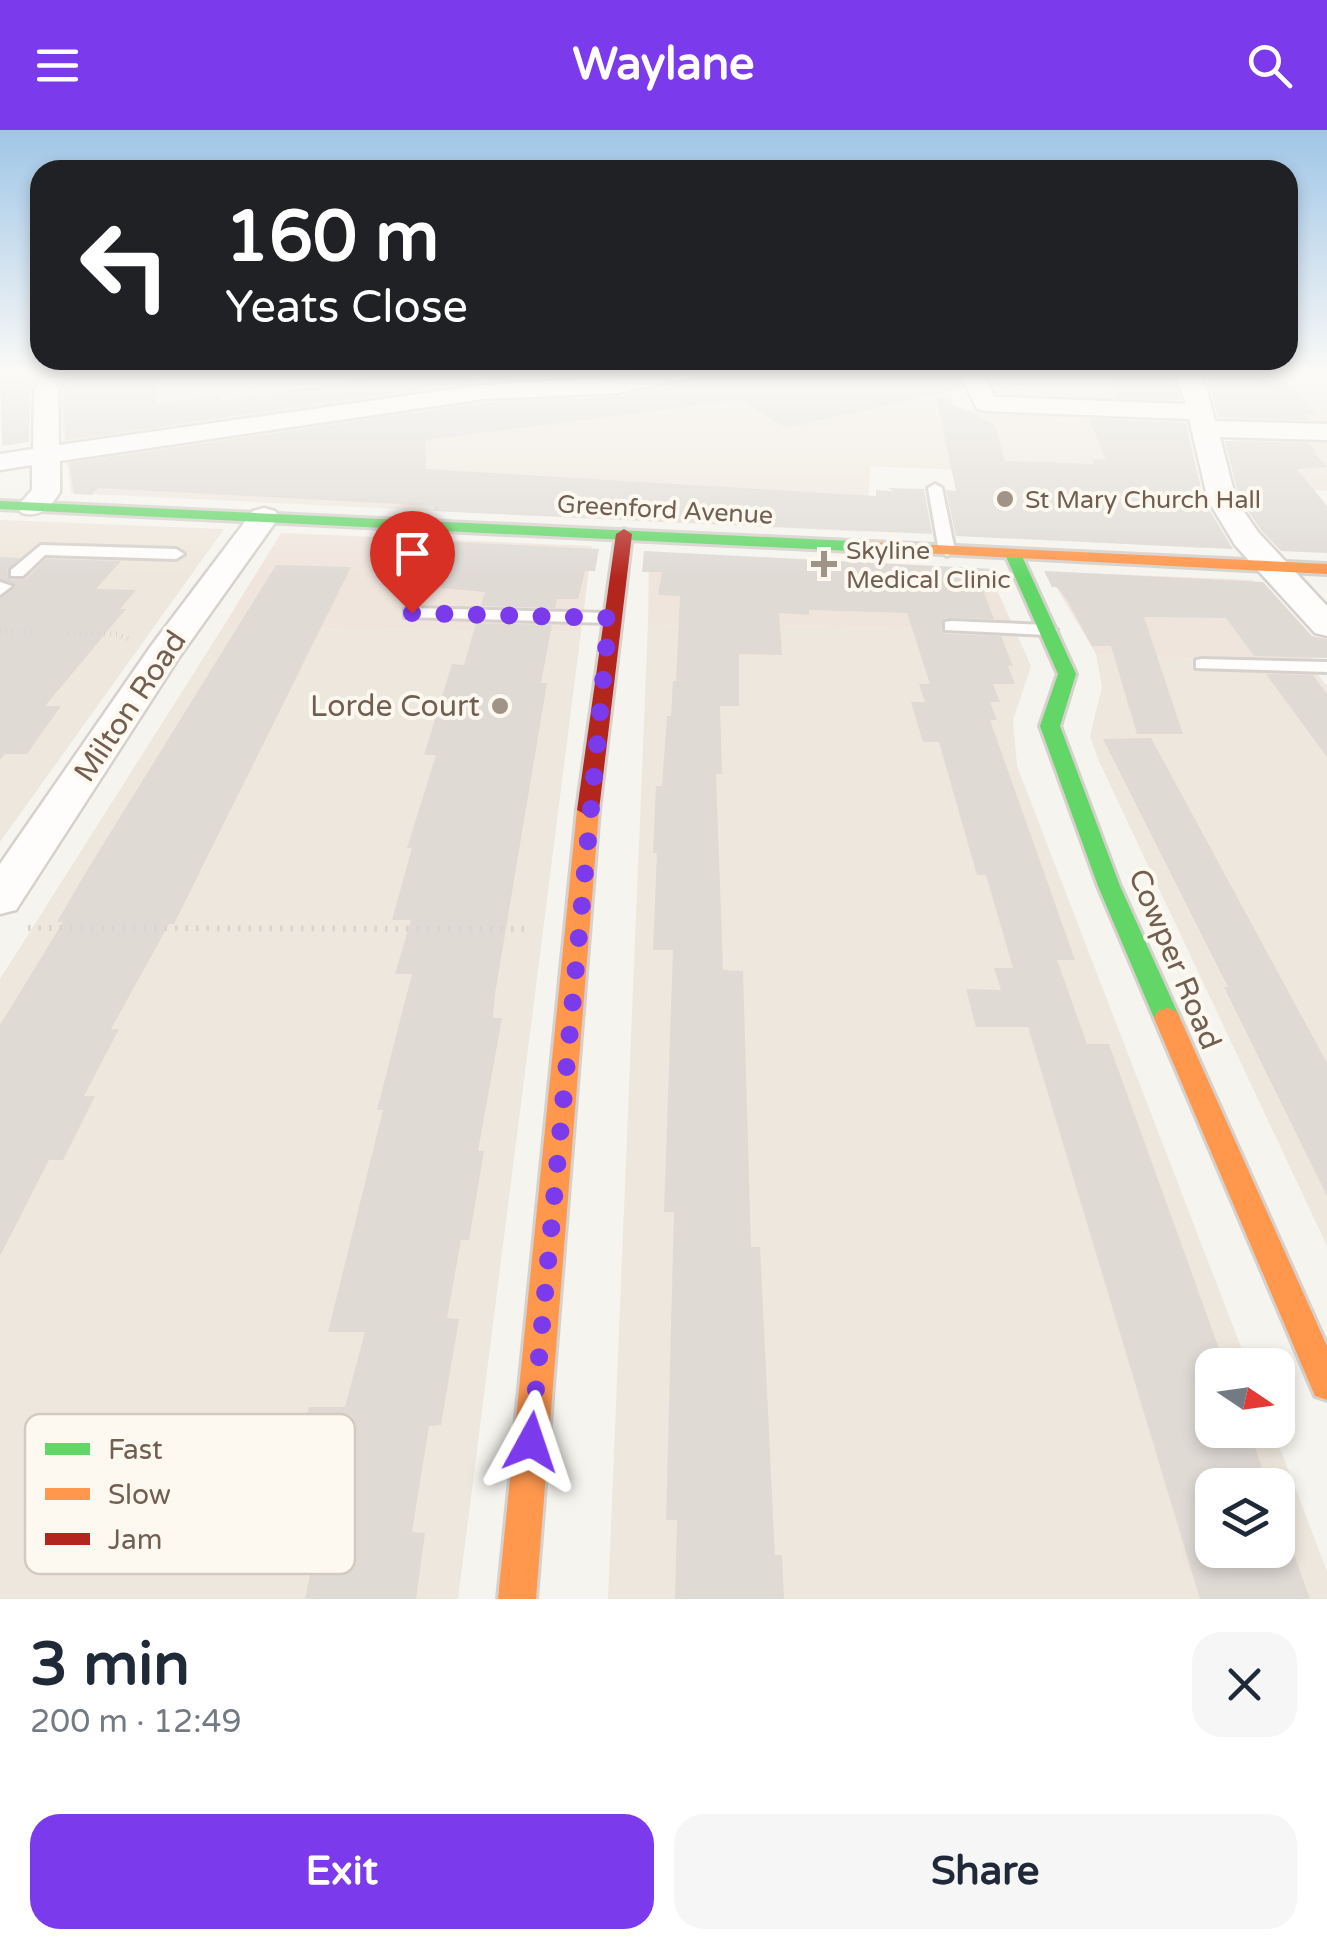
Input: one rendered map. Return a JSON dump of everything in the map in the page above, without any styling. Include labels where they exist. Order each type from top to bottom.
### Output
[{"type":"street","points":[[32,507],[46,492],[44,441]]},
{"type":"street","points":[[0,462],[144,441]]},
{"type":"street","points":[[1207,441],[1222,500],[1246,538],[1327,626]]},
{"type":"street","name":"Greenford Avenue","points":[[0,506],[1327,569]]},
{"type":"street","name":"Milton Road","points":[[10,914],[164,654],[264,516]]},
{"type":"street","points":[[517,1599],[577,929],[609,618],[624,534]]},
{"type":"street","name":"Cowper Road","points":[[1014,554],[1067,674],[1050,726],[1109,886],[1327,1384]]},
{"type":"lane","points":[[935,488],[947,551]]},
{"type":"lane","points":[[7,583],[40,550],[176,554]]},
{"type":"lane","points":[[412,613],[609,618]]},
{"type":"lane","points":[[951,626],[1048,630]]},
{"type":"lane","points":[[1202,664],[1327,667]]},
{"type":"path","points":[[0,631],[31,632]]},
{"type":"path","points":[[68,633],[118,634],[164,654]]},
{"type":"path","points":[[10,914],[577,929]]},
{"type":"shaded area","points":[[64,441],[97,441],[65,445]]},
{"type":"shaded area","points":[[197,441],[1181,441],[1214,542],[1203,548],[1070,541],[1048,474],[870,466],[867,532],[71,493],[67,462]]},
{"type":"shaded area","points":[[1233,441],[1327,441],[1327,491],[1242,487]]},
{"type":"shaded area","points":[[0,520],[224,529],[0,842]]},
{"type":"shaded area","points":[[281,533],[592,546],[581,632],[223,627]]},
{"type":"shaded area","points":[[649,558],[990,574],[1015,630],[648,624]]},
{"type":"shaded area","points":[[1048,573],[1253,580],[1317,664],[1096,654]]},
{"type":"shaded area","points":[[648,624],[1015,630],[1031,666],[1013,720],[1017,766],[1241,1348],[1195,1348],[1195,1448],[1280,1448],[1288,1468],[1195,1468],[1195,1568],[1295,1568],[1295,1487],[1327,1571],[1327,1599],[608,1599]]},
{"type":"shaded area","points":[[223,627],[581,632],[458,1599],[0,1599],[0,979]]},
{"type":"shaded area","points":[[1096,654],[1309,664],[1327,686],[1327,1246],[1098,759],[1090,736],[1102,687]]},
{"type":"building","points":[[2,441],[29,441],[29,442],[2,446]]},
{"type":"building","points":[[224,441],[425,441],[426,469],[876,496],[876,490],[894,491],[888,488],[924,489],[932,534],[434,511],[434,506],[98,488],[92,495],[74,494],[69,463]]},
{"type":"building","points":[[945,441],[999,441],[1005,461],[1094,464],[1092,459],[1106,460],[1098,441],[1190,441],[1204,501],[1233,549],[956,536],[946,490],[956,491]]},
{"type":"building","points":[[1225,441],[1308,443],[1316,451],[1327,467],[1297,469],[1327,506],[1327,553],[1281,551],[1261,530],[1239,498]]},
{"type":"building","points":[[433,541],[599,549],[595,571],[585,571],[578,599],[557,599],[555,608],[481,606],[485,592],[431,587]]},
{"type":"building","points":[[644,551],[995,569],[1003,586],[981,585],[994,619],[944,618],[941,630],[945,634],[1001,636],[1013,666],[1008,666],[1015,684],[993,684],[1000,702],[990,702],[997,720],[990,720],[1075,960],[1057,960],[1087,1044],[1109,1044],[1219,1348],[1195,1348],[1195,1448],[1255,1448],[1262,1468],[1195,1468],[1195,1568],[1295,1568],[1295,1557],[1310,1599],[1200,1599],[1028,1027],[976,1027],[966,989],[1001,990],[994,968],[1013,968],[986,875],[977,875],[939,742],[923,742],[911,702],[925,702],[919,684],[930,684],[907,613],[809,610],[809,615],[779,613],[782,655],[739,654],[739,706],[720,706],[722,774],[716,774],[723,970],[743,971],[751,1247],[760,1247],[775,1555],[782,1555],[784,1599],[675,1599],[677,1520],[666,1520],[674,1212],[664,1212],[673,950],[653,950],[657,853],[653,853],[656,786],[662,786],[667,716],[671,716],[676,681],[680,596],[658,595],[662,572],[642,572]]},
{"type":"building","points":[[0,557],[20,558],[7,570],[11,580],[26,579],[46,559],[121,561],[96,589],[136,590],[120,609],[126,609],[45,706],[61,706],[27,754],[5,754],[0,760],[0,599],[16,587],[0,579]]},
{"type":"building","points":[[276,565],[351,567],[174,924],[169,924],[111,1029],[119,1029],[84,1096],[95,1096],[63,1160],[49,1160],[0,1256],[0,1025],[63,922],[57,922],[86,872]]},
{"type":"building","points":[[1044,571],[1263,582],[1312,636],[1327,639],[1327,658],[1254,656],[1226,618],[1144,617],[1183,734],[1137,734],[1111,646],[1092,646],[1067,600],[1057,587],[1052,587]]},
{"type":"building","points":[[476,623],[552,625],[541,683],[547,683],[495,994],[493,1018],[502,1018],[478,1151],[484,1151],[469,1240],[461,1240],[447,1318],[459,1319],[441,1425],[429,1426],[412,1532],[425,1533],[416,1599],[305,1599],[310,1574],[355,1574],[355,1414],[307,1414],[309,1407],[345,1407],[365,1332],[328,1332],[383,1110],[377,1110],[412,974],[395,974],[411,920],[392,920],[412,848],[407,848],[436,755],[424,755],[452,664],[464,665]]},
{"type":"building","points":[[1266,674],[1313,675],[1327,694],[1327,757]]},
{"type":"building","points":[[1151,738],[1327,1063],[1327,1196],[1224,987],[1228,987],[1103,739]]},
{"type":"traffic: fast","points":[[0,505],[851,546]]},
{"type":"traffic: fast","points":[[1013,554],[1067,674],[1050,726],[1109,886],[1167,1018]]},
{"type":"traffic: slow","points":[[851,546],[1327,569]]},
{"type":"traffic: slow","points":[[517,1599],[588,810]]},
{"type":"traffic: slow","points":[[1167,1018],[1327,1384]]},
{"type":"traffic: jam","points":[[588,810],[624,534]]},
{"type":"place","name":"St Mary Church Hall","points":[[1005,499]]},
{"type":"place","name":"Skyline Medical Clinic","points":[[824,564]]},
{"type":"place","name":"Lorde Court","points":[[500,706]]},
{"type":"route","points":[[412,613],[609,618],[531,1442]]}]
